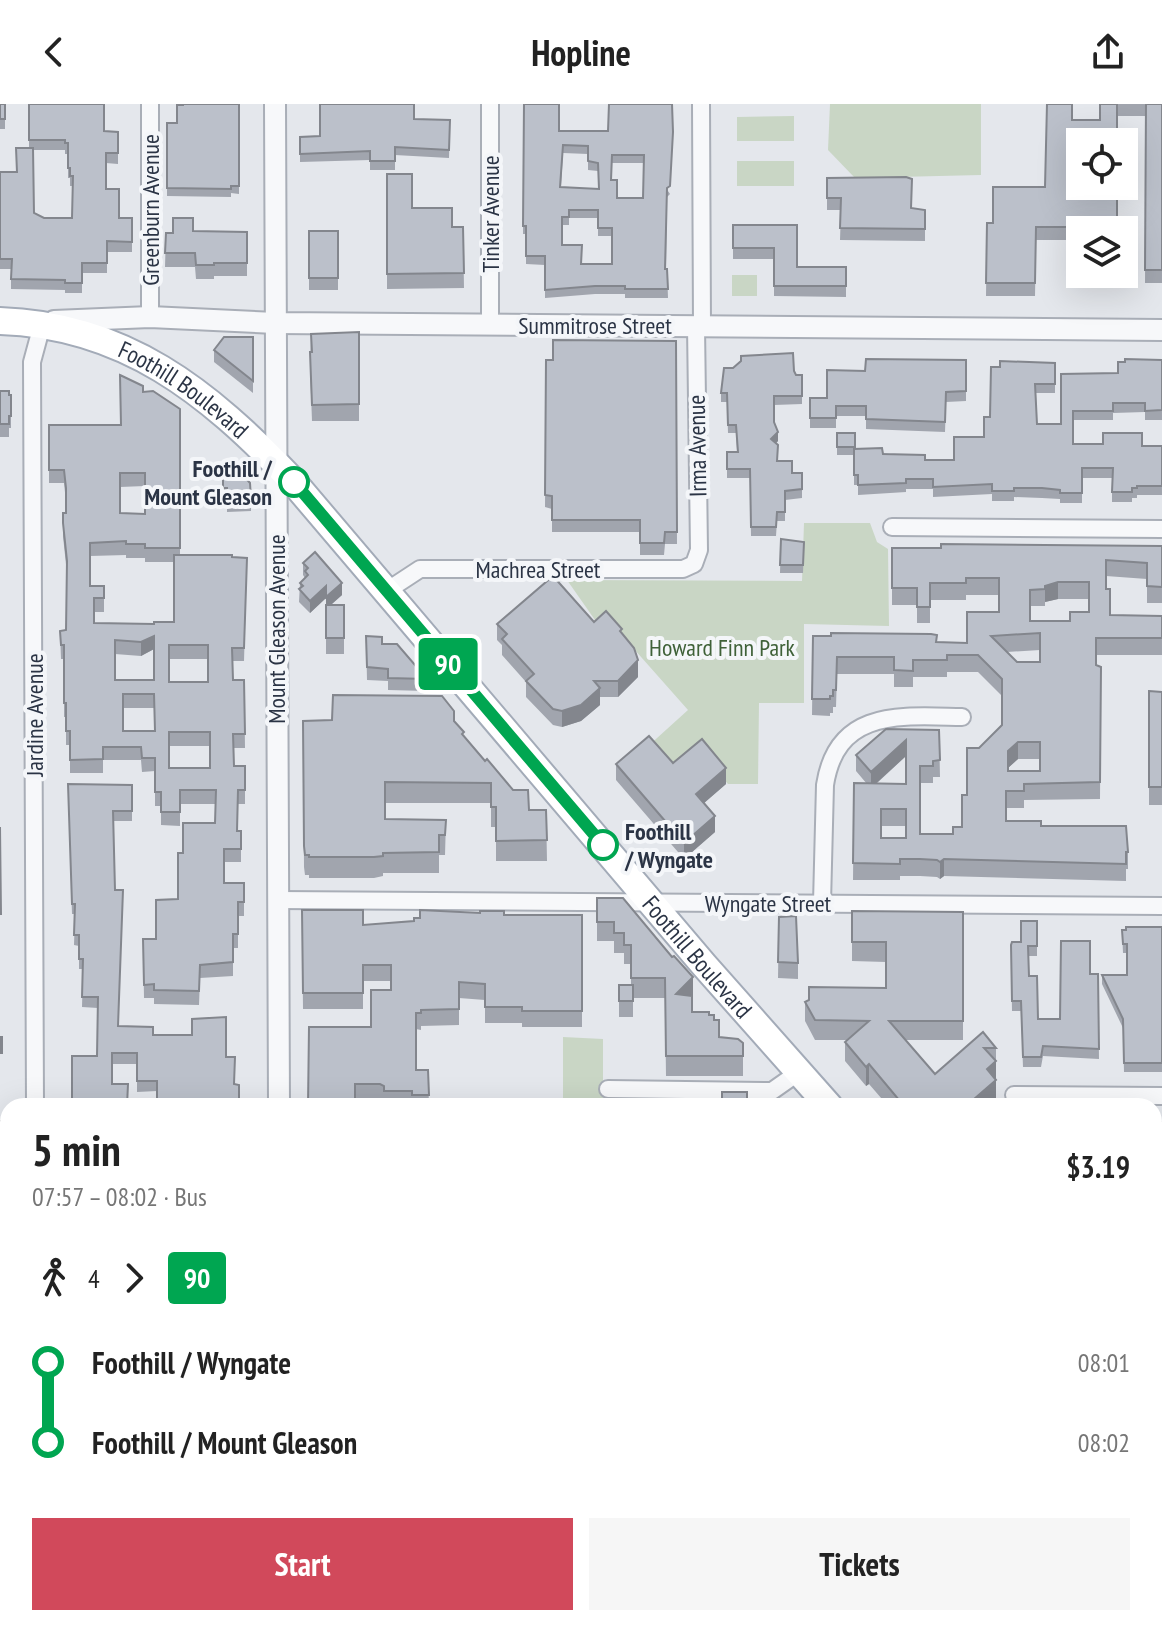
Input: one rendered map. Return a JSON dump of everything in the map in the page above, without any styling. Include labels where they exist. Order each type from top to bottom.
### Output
[{"type":"main road","name":"Foothill Boulevard","points":[[0,321],[35,323],[106,342],[155,363],[228,416],[275,462],[388,590],[652,903],[822,1098]]},
{"type":"street","name":"Greenburn Avenue","points":[[150,104],[150,317]]},
{"type":"street","name":"Mount Gleason Avenue","points":[[275,104],[279,1098]]},
{"type":"street","name":"Tinker Avenue","points":[[490,104],[490,325]]},
{"type":"street","name":"Irma Avenue","points":[[694,564],[699,550],[701,104]]},
{"type":"street","name":"Summitrose Street","points":[[35,323],[150,317],[275,323],[1162,330]]},
{"type":"street","name":"Jardine Avenue","points":[[35,323],[32,362],[35,1098]]},
{"type":"street","points":[[892,527],[1162,529]]},
{"type":"street","name":"Machrea Street","points":[[388,590],[420,569],[683,569],[694,564]]},
{"type":"street","points":[[822,903],[825,785],[827,771],[837,748],[861,726],[892,717],[962,717]]},
{"type":"street","name":"Wyngate Street","points":[[277,900],[1162,906]]},
{"type":"street","points":[[608,1089],[772,1091],[799,1072]]},
{"type":"street","points":[[1014,1095],[1162,1096]]},
{"type":"green space","points":[[830,104],[981,104],[981,175],[855,178],[828,150]]},
{"type":"green space","points":[[794,116],[794,141],[737,141],[737,117]]},
{"type":"green space","points":[[737,161],[794,161],[794,186],[737,186]]},
{"type":"green space","points":[[732,275],[757,275],[757,296],[732,296]]},
{"type":"green space","name":"Howard Finn Park","points":[[804,523],[870,523],[877,542],[888,549],[889,626],[804,624],[804,703],[759,703],[758,784],[728,784],[701,754],[673,777],[646,748],[688,710],[603,614],[595,620],[567,580],[802,581]]},
{"type":"green space","points":[[563,1037],[603,1039],[603,1098],[563,1098]]},
{"type":"building","points":[[0,104],[5,104],[5,119],[0,119]]},
{"type":"building","points":[[29,104],[104,104],[104,131],[118,132],[118,153],[106,153],[106,189],[119,189],[119,218],[132,218],[132,242],[107,241],[107,263],[82,263],[82,283],[11,279],[12,259],[0,259],[0,172],[17,172],[16,148],[33,148],[34,213],[44,218],[72,218],[73,176],[70,176],[68,168],[68,143],[65,140],[29,140]]},
{"type":"building","points":[[239,104],[239,186],[231,186],[231,189],[167,188],[167,123],[177,123],[177,105]]},
{"type":"building","points":[[320,104],[414,104],[414,119],[450,120],[449,150],[395,147],[395,161],[370,161],[370,151],[300,154],[300,137],[320,136]]},
{"type":"building","points":[[524,104],[559,104],[559,131],[608,131],[609,104],[672,104],[665,269],[668,289],[595,286],[545,290],[545,256],[526,256],[526,226],[523,226]],"holes":[[[563,145],[588,146],[588,161],[598,163],[599,189],[560,187]],[[612,155],[644,155],[643,198],[617,198],[617,180],[611,180]],[[569,210],[598,210],[598,228],[612,228],[612,264],[581,264],[582,245],[562,245],[562,217],[569,217]]]},
{"type":"building","points":[[1047,104],[1072,104],[1072,120],[1100,120],[1100,104],[1117,104],[1117,128],[1066,128],[1066,200],[1117,200],[1117,216],[1066,216],[1066,227],[1036,227],[1035,283],[986,283],[987,223],[993,223],[993,187],[1045,187]]},
{"type":"building","points":[[1146,104],[1162,104],[1162,270],[1145,270]]},
{"type":"building","points":[[387,174],[412,174],[412,208],[452,208],[452,227],[463,227],[464,273],[387,274]]},
{"type":"building","points":[[827,178],[912,179],[911,208],[925,210],[925,229],[840,228],[841,198],[827,198]]},
{"type":"building","points":[[173,218],[193,218],[193,231],[247,232],[247,263],[196,265],[195,253],[165,253],[166,233],[173,233]]},
{"type":"building","points":[[733,225],[797,225],[797,267],[846,267],[846,286],[774,286],[774,248],[733,248]]},
{"type":"building","points":[[309,231],[338,231],[338,278],[309,278]]},
{"type":"building","points":[[359,332],[359,404],[312,405],[311,334]]},
{"type":"building","points":[[224,337],[253,337],[253,381],[214,350]]},
{"type":"building","points":[[553,340],[676,341],[677,532],[665,532],[664,543],[640,543],[640,520],[552,520],[552,496],[545,495],[546,360],[553,360]]},
{"type":"building","points":[[793,353],[794,371],[796,375],[802,375],[802,396],[774,396],[774,422],[778,432],[771,439],[778,445],[777,461],[792,461],[792,473],[802,473],[802,489],[785,491],[785,512],[777,512],[776,527],[751,527],[750,469],[727,469],[727,452],[738,452],[736,425],[728,425],[727,393],[721,393],[724,368],[733,368],[741,361],[741,356]]},
{"type":"building","points":[[866,359],[966,360],[966,391],[946,392],[945,422],[866,419],[866,406],[836,406],[836,418],[810,418],[810,398],[827,398],[827,370],[865,371]]},
{"type":"building","points":[[1125,359],[1162,360],[1162,410],[1145,411],[1145,403],[1113,403],[1113,411],[1073,411],[1073,444],[1103,444],[1103,433],[1142,433],[1142,446],[1162,446],[1162,486],[1137,486],[1132,488],[1132,492],[1112,492],[1113,468],[1082,468],[1082,493],[1060,493],[1060,490],[1042,488],[992,491],[992,484],[933,487],[933,479],[858,485],[858,475],[854,475],[854,449],[882,448],[883,454],[925,455],[925,460],[954,460],[954,437],[984,437],[984,417],[990,417],[991,367],[1000,367],[1000,361],[1055,363],[1055,384],[1035,384],[1037,424],[1061,424],[1061,374],[1118,373],[1118,362],[1125,362]]},
{"type":"building","points":[[120,375],[143,386],[143,392],[153,391],[180,409],[180,548],[145,548],[145,544],[126,544],[126,541],[90,543],[90,586],[104,586],[104,598],[94,598],[94,623],[174,622],[174,555],[247,558],[244,648],[232,648],[233,680],[244,680],[245,734],[233,734],[234,766],[245,766],[245,790],[238,790],[237,831],[241,831],[241,849],[224,849],[224,883],[244,883],[244,902],[238,902],[238,934],[233,934],[233,962],[200,965],[199,991],[154,990],[154,984],[144,985],[143,939],[156,939],[156,900],[178,899],[178,853],[183,853],[183,823],[215,823],[216,790],[180,790],[180,812],[161,812],[161,792],[155,792],[155,758],[142,758],[141,747],[103,747],[103,759],[70,760],[70,731],[66,731],[64,645],[61,645],[60,631],[66,630],[67,561],[63,513],[66,513],[66,488],[64,470],[49,470],[49,425],[121,425]],"holes":[[[120,473],[145,473],[145,514],[120,513]],[[154,636],[154,680],[115,680],[115,640],[141,642]],[[169,645],[208,645],[208,682],[169,682]],[[123,694],[154,694],[155,731],[123,731]],[[169,732],[210,732],[210,768],[169,768]]]},
{"type":"building","points":[[0,391],[9,391],[11,395],[9,424],[0,424]]},
{"type":"building","points":[[837,433],[855,433],[855,447],[837,447]]},
{"type":"building","points":[[237,468],[250,483],[251,499],[227,499],[223,472]]},
{"type":"building","points":[[781,539],[804,542],[803,565],[780,565]]},
{"type":"building","points":[[941,544],[1162,546],[1162,587],[1147,586],[1147,563],[1106,560],[1110,615],[1162,616],[1162,638],[1096,638],[1096,665],[1101,667],[1100,782],[1024,784],[1024,791],[1006,791],[1006,821],[1041,821],[1041,826],[1126,826],[1126,864],[944,859],[940,862],[900,859],[900,864],[853,863],[854,783],[906,784],[906,740],[871,772],[856,755],[886,729],[939,730],[940,760],[933,761],[933,766],[920,766],[920,834],[953,834],[953,827],[962,827],[962,795],[967,795],[967,748],[979,748],[1002,725],[1002,679],[978,655],[947,655],[947,660],[913,660],[913,671],[894,670],[894,657],[837,657],[833,696],[830,699],[812,699],[813,636],[831,636],[831,633],[931,634],[937,635],[936,642],[967,643],[967,612],[999,612],[999,578],[966,578],[966,583],[930,583],[930,607],[917,607],[917,588],[892,588],[892,548],[941,548]],"holes":[[[1058,582],[1089,582],[1089,612],[1070,612],[1070,621],[1030,621],[1030,590],[1045,589],[1045,586]],[[1040,633],[1040,662],[1017,662],[991,636]],[[1018,742],[1040,742],[1040,771],[1008,771],[1008,751]],[[881,809],[906,809],[906,838],[881,838]]]},
{"type":"building","points":[[315,552],[342,583],[326,597],[326,586],[310,601],[299,589],[303,586],[300,583],[308,575],[305,571],[308,568],[303,563]]},
{"type":"building","points":[[553,576],[594,622],[606,611],[622,629],[620,631],[634,648],[638,660],[618,681],[594,681],[600,688],[581,705],[562,711],[553,709],[526,681],[534,674],[502,639],[507,634],[497,624]]},
{"type":"building","points":[[326,605],[344,605],[344,638],[326,638]]},
{"type":"building","points":[[366,636],[382,637],[382,644],[397,644],[427,679],[388,678],[388,669],[367,667]]},
{"type":"building","points":[[1149,691],[1162,692],[1162,787],[1149,787]]},
{"type":"building","points":[[333,695],[442,696],[454,711],[454,721],[464,732],[462,734],[485,761],[487,759],[513,790],[528,790],[529,810],[546,810],[547,840],[496,841],[496,807],[491,807],[491,783],[385,782],[385,819],[446,820],[445,835],[439,835],[439,852],[383,853],[383,856],[374,857],[305,855],[303,721],[332,720]]},
{"type":"building","points":[[649,736],[673,763],[702,739],[726,768],[696,794],[715,816],[684,843],[616,764]]},
{"type":"building","points":[[68,784],[132,785],[132,811],[113,811],[115,890],[123,890],[118,1026],[153,1027],[153,1035],[192,1035],[192,1019],[226,1017],[226,1057],[235,1057],[234,1084],[239,1085],[239,1098],[157,1098],[157,1081],[137,1081],[137,1053],[112,1053],[112,1084],[128,1084],[127,1098],[72,1098],[72,1056],[97,1056],[98,997],[82,997],[83,959],[79,959],[79,935],[74,935],[75,904],[72,904]]},
{"type":"building","points":[[0,827],[1,914],[0,914]]},
{"type":"building","points":[[597,898],[623,898],[672,957],[693,977],[676,994],[692,996],[692,1012],[714,1015],[714,1020],[719,1020],[719,1037],[738,1039],[743,1043],[743,1056],[666,1056],[665,978],[631,978],[631,945],[624,945],[624,933],[614,933],[614,922],[597,922]]},
{"type":"building","points":[[302,910],[363,910],[363,925],[414,921],[414,918],[420,918],[420,910],[504,911],[504,915],[582,915],[582,1011],[522,1011],[522,1007],[485,1007],[485,984],[459,982],[459,1009],[421,1010],[421,1013],[416,1013],[416,1070],[428,1070],[429,1095],[412,1095],[412,1091],[384,1091],[384,1086],[380,1084],[355,1084],[355,1098],[308,1098],[309,1027],[371,1027],[371,990],[391,990],[391,965],[363,965],[363,993],[303,993]]},
{"type":"building","points":[[852,911],[963,912],[963,1021],[889,1021],[935,1074],[983,1032],[996,1048],[984,1048],[996,1061],[987,1069],[996,1080],[975,1098],[897,1098],[869,1064],[866,1067],[845,1042],[869,1021],[815,1020],[805,1002],[809,1000],[809,987],[886,988],[886,942],[852,942]]},
{"type":"building","points":[[796,916],[798,963],[778,962],[779,917]]},
{"type":"building","points":[[1021,921],[1037,921],[1037,946],[1028,946],[1029,976],[1037,976],[1038,1019],[1060,1019],[1061,941],[1090,941],[1090,974],[1098,974],[1099,1049],[1043,1046],[1041,1057],[1023,1057],[1021,1001],[1012,1001],[1011,945],[1012,942],[1021,942]]},
{"type":"building","points":[[1126,927],[1162,927],[1162,1063],[1124,1063],[1123,1019],[1102,975],[1127,975],[1127,944],[1123,944],[1122,930]]},
{"type":"building","points":[[619,985],[633,985],[633,1001],[619,1001]]},
{"type":"building","points":[[722,1092],[747,1092],[747,1098],[722,1098]]},
{"type":"bus line","name":"90","points":[[294,482],[603,845]]},
{"type":"place","name":"Foothill / Mount Gleason","points":[[294,482]]},
{"type":"place","name":"Foothill / Wyngate","points":[[603,845]]}]
